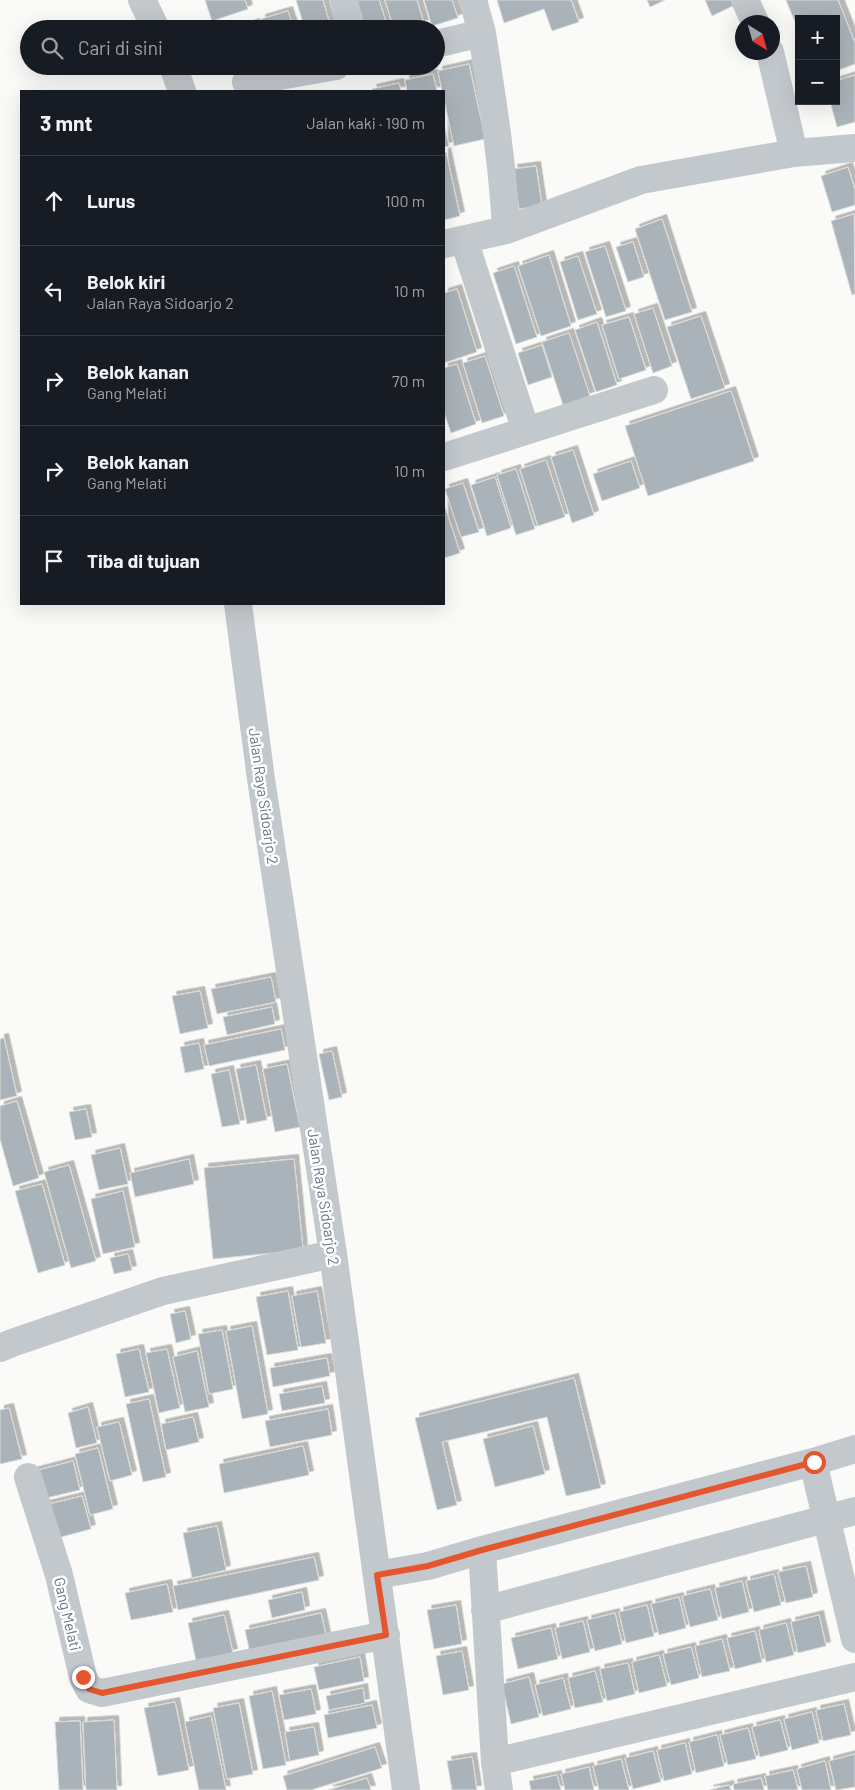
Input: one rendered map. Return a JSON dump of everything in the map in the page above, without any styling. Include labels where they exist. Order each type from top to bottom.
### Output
[{"type":"street","points":[[142,0],[152,20]]},
{"type":"street","points":[[344,0],[348,20]]},
{"type":"street","points":[[473,0],[482,33],[503,179],[506,230]]},
{"type":"street","points":[[745,0],[752,15]]},
{"type":"street","points":[[445,42],[482,33]]},
{"type":"street","points":[[772,60],[794,153]]},
{"type":"street","points":[[176,75],[182,90]]},
{"type":"street","points":[[246,82],[285,75]]},
{"type":"street","points":[[526,431],[454,242],[506,230],[641,180],[794,153],[855,148]]},
{"type":"street","points":[[445,457],[654,390]]},
{"type":"street","name":"Jalan Raya Sidoarjo 2","points":[[238,605],[260,780],[333,1254],[385,1574],[386,1635],[406,1790]]},
{"type":"street","points":[[0,1348],[163,1291],[333,1254]]},
{"type":"street","points":[[385,1574],[428,1566],[814,1462],[855,1449]]},
{"type":"street","points":[[814,1462],[855,1639]]},
{"type":"street","name":"Gang Melati","points":[[28,1478],[59,1575],[83,1677],[89,1689],[102,1693],[386,1635]]},
{"type":"street","points":[[486,1610],[855,1511]]},
{"type":"street","points":[[482,1550],[495,1762],[499,1790]]},
{"type":"street","points":[[495,1762],[855,1677]]},
{"type":"building","points":[[205,0],[245,0],[248,9],[212,20]]},
{"type":"building","points":[[296,0],[323,0],[329,20],[302,20]]},
{"type":"building","points":[[357,0],[379,0],[385,20],[363,20]]},
{"type":"building","points":[[385,0],[417,0],[423,20],[391,20]]},
{"type":"building","points":[[424,0],[452,0],[458,18],[445,22],[445,20],[430,20]]},
{"type":"building","points":[[497,0],[571,0],[579,22],[552,31],[544,9],[504,23]]},
{"type":"building","points":[[647,0],[665,0],[650,7]]},
{"type":"building","points":[[705,0],[733,0],[735,5],[712,16]]},
{"type":"building","points":[[786,0],[838,0],[855,43],[855,64],[840,70],[840,15],[795,15],[795,22]]},
{"type":"building","points":[[288,11],[291,20],[261,20]]},
{"type":"building","points":[[469,64],[485,139],[454,146],[445,104],[445,90],[442,90],[439,75],[445,75],[445,69]]},
{"type":"building","points":[[433,75],[437,90],[407,90],[405,80]]},
{"type":"building","points":[[855,75],[855,122],[837,127],[831,105],[840,105],[840,80]]},
{"type":"building","points":[[399,83],[401,90],[372,90]]},
{"type":"building","points":[[445,128],[449,146],[445,147]]},
{"type":"building","points":[[445,152],[460,216],[445,220]]},
{"type":"building","points":[[536,166],[542,206],[519,209],[513,169]]},
{"type":"building","points":[[848,167],[855,190],[855,205],[832,212],[821,176]]},
{"type":"building","points":[[854,214],[855,294],[852,295],[831,221]]},
{"type":"building","points":[[662,219],[692,312],[665,320],[635,229]]},
{"type":"building","points":[[633,242],[644,277],[628,282],[616,247]]},
{"type":"building","points":[[605,246],[626,311],[606,317],[585,252]]},
{"type":"building","points":[[549,255],[571,326],[541,336],[518,266]]},
{"type":"building","points":[[578,256],[597,314],[578,320],[560,262]]},
{"type":"building","points":[[514,266],[537,337],[516,344],[493,273]]},
{"type":"building","points":[[457,289],[477,352],[445,363],[445,293]]},
{"type":"building","points":[[653,308],[672,366],[653,373],[634,314]]},
{"type":"building","points":[[701,316],[725,388],[691,399],[667,327]]},
{"type":"building","points":[[629,317],[646,370],[619,379],[602,325]]},
{"type":"building","points":[[597,322],[617,385],[596,392],[575,330]]},
{"type":"building","points":[[569,333],[590,396],[563,405],[542,342]]},
{"type":"building","points":[[542,345],[552,377],[528,385],[518,353]]},
{"type":"building","points":[[485,356],[504,416],[482,423],[463,363]]},
{"type":"building","points":[[457,364],[476,424],[451,433],[445,415],[445,368]]},
{"type":"building","points":[[731,391],[754,461],[648,496],[625,426]]},
{"type":"building","points":[[573,450],[594,515],[572,523],[551,457]]},
{"type":"building","points":[[546,460],[565,517],[538,526],[520,469]]},
{"type":"building","points":[[631,461],[640,488],[602,501],[593,474]]},
{"type":"building","points":[[516,469],[535,529],[516,535],[497,475]]},
{"type":"building","points":[[495,477],[511,528],[487,536],[471,485]]},
{"type":"building","points":[[463,483],[479,532],[461,537],[445,489]]},
{"type":"building","points":[[445,507],[460,553],[445,558]]},
{"type":"building","points":[[271,977],[276,1002],[217,1014],[211,989]]},
{"type":"building","points":[[200,991],[208,1028],[180,1034],[172,996]]},
{"type":"building","points":[[272,1007],[275,1024],[227,1035],[223,1017]]},
{"type":"building","points":[[281,1029],[285,1050],[209,1066],[204,1045]]},
{"type":"building","points":[[4,1038],[17,1096],[0,1100],[0,1039]]},
{"type":"building","points":[[199,1043],[204,1069],[185,1073],[180,1047]]},
{"type":"building","points":[[332,1051],[342,1097],[329,1100],[319,1054]]},
{"type":"building","points":[[287,1064],[300,1127],[275,1132],[263,1069]]},
{"type":"building","points":[[256,1065],[267,1120],[247,1124],[236,1069]]},
{"type":"building","points":[[229,1070],[240,1124],[222,1127],[211,1074]]},
{"type":"building","points":[[17,1101],[39,1178],[13,1186],[0,1139],[0,1106]]},
{"type":"building","points":[[86,1109],[92,1137],[75,1140],[69,1112]]},
{"type":"building","points":[[120,1148],[128,1184],[99,1190],[91,1155]]},
{"type":"building","points":[[189,1159],[194,1184],[135,1197],[130,1173]]},
{"type":"building","points":[[294,1159],[303,1250],[213,1259],[204,1168]]},
{"type":"building","points":[[69,1165],[96,1261],[71,1268],[44,1172]]},
{"type":"building","points":[[42,1184],[65,1265],[38,1273],[15,1191]]},
{"type":"building","points":[[123,1191],[135,1247],[103,1254],[91,1199]]},
{"type":"building","points":[[128,1254],[132,1270],[114,1274],[110,1258]]},
{"type":"building","points":[[288,1291],[298,1350],[267,1355],[256,1297]]},
{"type":"building","points":[[317,1291],[326,1343],[301,1347],[292,1296]]},
{"type":"building","points":[[185,1311],[191,1339],[176,1343],[170,1314]]},
{"type":"building","points":[[252,1326],[268,1414],[242,1419],[226,1331]]},
{"type":"building","points":[[222,1330],[233,1389],[209,1394],[198,1334]]},
{"type":"building","points":[[139,1349],[149,1392],[125,1397],[116,1354]]},
{"type":"building","points":[[167,1349],[180,1408],[159,1413],[146,1353]]},
{"type":"building","points":[[197,1351],[209,1407],[185,1412],[173,1357]]},
{"type":"building","points":[[327,1358],[330,1376],[273,1387],[270,1368]]},
{"type":"building","points":[[574,1378],[601,1488],[566,1496],[547,1417],[442,1442],[457,1505],[437,1510],[415,1418]]},
{"type":"building","points":[[322,1386],[325,1403],[282,1411],[279,1394]]},
{"type":"building","points":[[149,1399],[166,1477],[143,1482],[126,1404]]},
{"type":"building","points":[[88,1407],[97,1443],[76,1448],[68,1413]]},
{"type":"building","points":[[9,1408],[22,1459],[0,1464],[0,1410]]},
{"type":"building","points":[[328,1409],[332,1435],[270,1447],[265,1421]]},
{"type":"building","points":[[193,1417],[199,1442],[166,1450],[161,1424]]},
{"type":"building","points":[[119,1422],[132,1475],[110,1481],[97,1427]]},
{"type":"building","points":[[533,1426],[545,1474],[495,1487],[483,1439]]},
{"type":"building","points":[[303,1446],[309,1475],[224,1493],[219,1464]]},
{"type":"building","points":[[98,1448],[113,1509],[90,1515],[75,1454]]},
{"type":"building","points":[[73,1461],[80,1490],[38,1500],[31,1472]]},
{"type":"building","points":[[82,1496],[91,1529],[50,1540],[41,1506]]},
{"type":"building","points":[[217,1526],[226,1570],[192,1578],[183,1533]]},
{"type":"building","points":[[314,1557],[319,1580],[178,1610],[173,1586]]},
{"type":"building","points":[[806,1566],[813,1597],[786,1603],[778,1572]]},
{"type":"building","points":[[774,1574],[781,1605],[754,1612],[746,1581]]},
{"type":"building","points":[[742,1581],[749,1612],[722,1619],[715,1588]]},
{"type":"building","points":[[167,1584],[173,1612],[131,1620],[125,1593]]},
{"type":"building","points":[[710,1589],[718,1620],[690,1627],[682,1596]]},
{"type":"building","points":[[302,1592],[305,1610],[272,1618],[268,1600]]},
{"type":"building","points":[[679,1597],[686,1628],[659,1635],[651,1604]]},
{"type":"building","points":[[456,1605],[462,1644],[434,1649],[427,1610]]},
{"type":"building","points":[[647,1605],[654,1636],[626,1643],[619,1612]]},
{"type":"building","points":[[321,1613],[327,1641],[251,1658],[245,1630]]},
{"type":"building","points":[[615,1613],[622,1644],[595,1651],[587,1620]]},
{"type":"building","points":[[224,1615],[233,1653],[196,1661],[188,1623]]},
{"type":"building","points":[[819,1615],[826,1646],[798,1653],[791,1622]]},
{"type":"building","points":[[583,1621],[590,1652],[562,1659],[555,1628]]},
{"type":"building","points":[[786,1623],[794,1655],[766,1662],[759,1630]]},
{"type":"building","points":[[551,1628],[558,1659],[518,1669],[511,1638]]},
{"type":"building","points":[[755,1631],[762,1662],[735,1669],[727,1638]]},
{"type":"building","points":[[722,1639],[730,1671],[702,1677],[695,1646]]},
{"type":"building","points":[[691,1647],[699,1678],[671,1685],[663,1654]]},
{"type":"building","points":[[462,1651],[469,1690],[443,1695],[436,1656]]},
{"type":"building","points":[[659,1655],[667,1686],[639,1693],[632,1662]]},
{"type":"building","points":[[360,1657],[364,1681],[319,1690],[314,1667]]},
{"type":"building","points":[[628,1663],[635,1694],[607,1701],[600,1669]]},
{"type":"building","points":[[595,1671],[603,1702],[575,1708],[568,1678]]},
{"type":"building","points":[[529,1677],[539,1717],[511,1724],[502,1684]]},
{"type":"building","points":[[563,1678],[571,1709],[543,1716],[535,1685]]},
{"type":"building","points":[[363,1688],[365,1703],[329,1710],[326,1696]]},
{"type":"building","points":[[311,1689],[316,1714],[284,1720],[279,1695]]},
{"type":"building","points":[[272,1691],[286,1765],[263,1769],[249,1696]]},
{"type":"building","points":[[175,1702],[189,1770],[158,1776],[144,1708]]},
{"type":"building","points":[[239,1703],[253,1774],[227,1779],[213,1708]]},
{"type":"building","points":[[844,1704],[851,1735],[823,1741],[816,1710]]},
{"type":"building","points":[[372,1705],[377,1728],[328,1738],[324,1715]]},
{"type":"building","points":[[812,1712],[819,1743],[792,1750],[784,1719]]},
{"type":"building","points":[[211,1716],[226,1790],[199,1790],[185,1722]]},
{"type":"building","points":[[114,1720],[117,1790],[86,1790],[83,1722]]},
{"type":"building","points":[[780,1720],[788,1750],[760,1757],[752,1727]]},
{"type":"building","points":[[80,1721],[83,1790],[59,1790],[55,1722]]},
{"type":"building","points":[[314,1727],[319,1755],[290,1761],[285,1732]]},
{"type":"building","points":[[748,1728],[756,1759],[728,1765],[720,1735]]},
{"type":"building","points":[[717,1735],[724,1766],[696,1773],[689,1742]]},
{"type":"building","points":[[685,1743],[692,1774],[664,1781],[657,1750]]},
{"type":"building","points":[[375,1747],[382,1768],[311,1790],[287,1790],[283,1776]]},
{"type":"building","points":[[653,1751],[661,1782],[633,1789],[625,1758]]},
{"type":"building","points":[[855,1754],[855,1787],[836,1790],[829,1761]]},
{"type":"building","points":[[472,1757],[477,1790],[452,1790],[447,1761]]},
{"type":"building","points":[[621,1759],[629,1790],[599,1790],[593,1766]]},
{"type":"building","points":[[825,1761],[831,1790],[802,1790],[797,1769]]},
{"type":"building","points":[[589,1767],[594,1790],[565,1790],[561,1774]]},
{"type":"building","points":[[793,1770],[798,1790],[768,1790],[765,1776]]},
{"type":"building","points":[[557,1775],[561,1790],[531,1790],[529,1781]]},
{"type":"building","points":[[367,1778],[371,1790],[328,1790]]},
{"type":"building","points":[[761,1778],[764,1790],[734,1790],[733,1784]]},
{"type":"building","points":[[729,1785],[731,1790],[709,1790]]},
{"type":"route","points":[[83,1677],[89,1689],[102,1693],[386,1635],[377,1575],[428,1566],[814,1462]]}]
